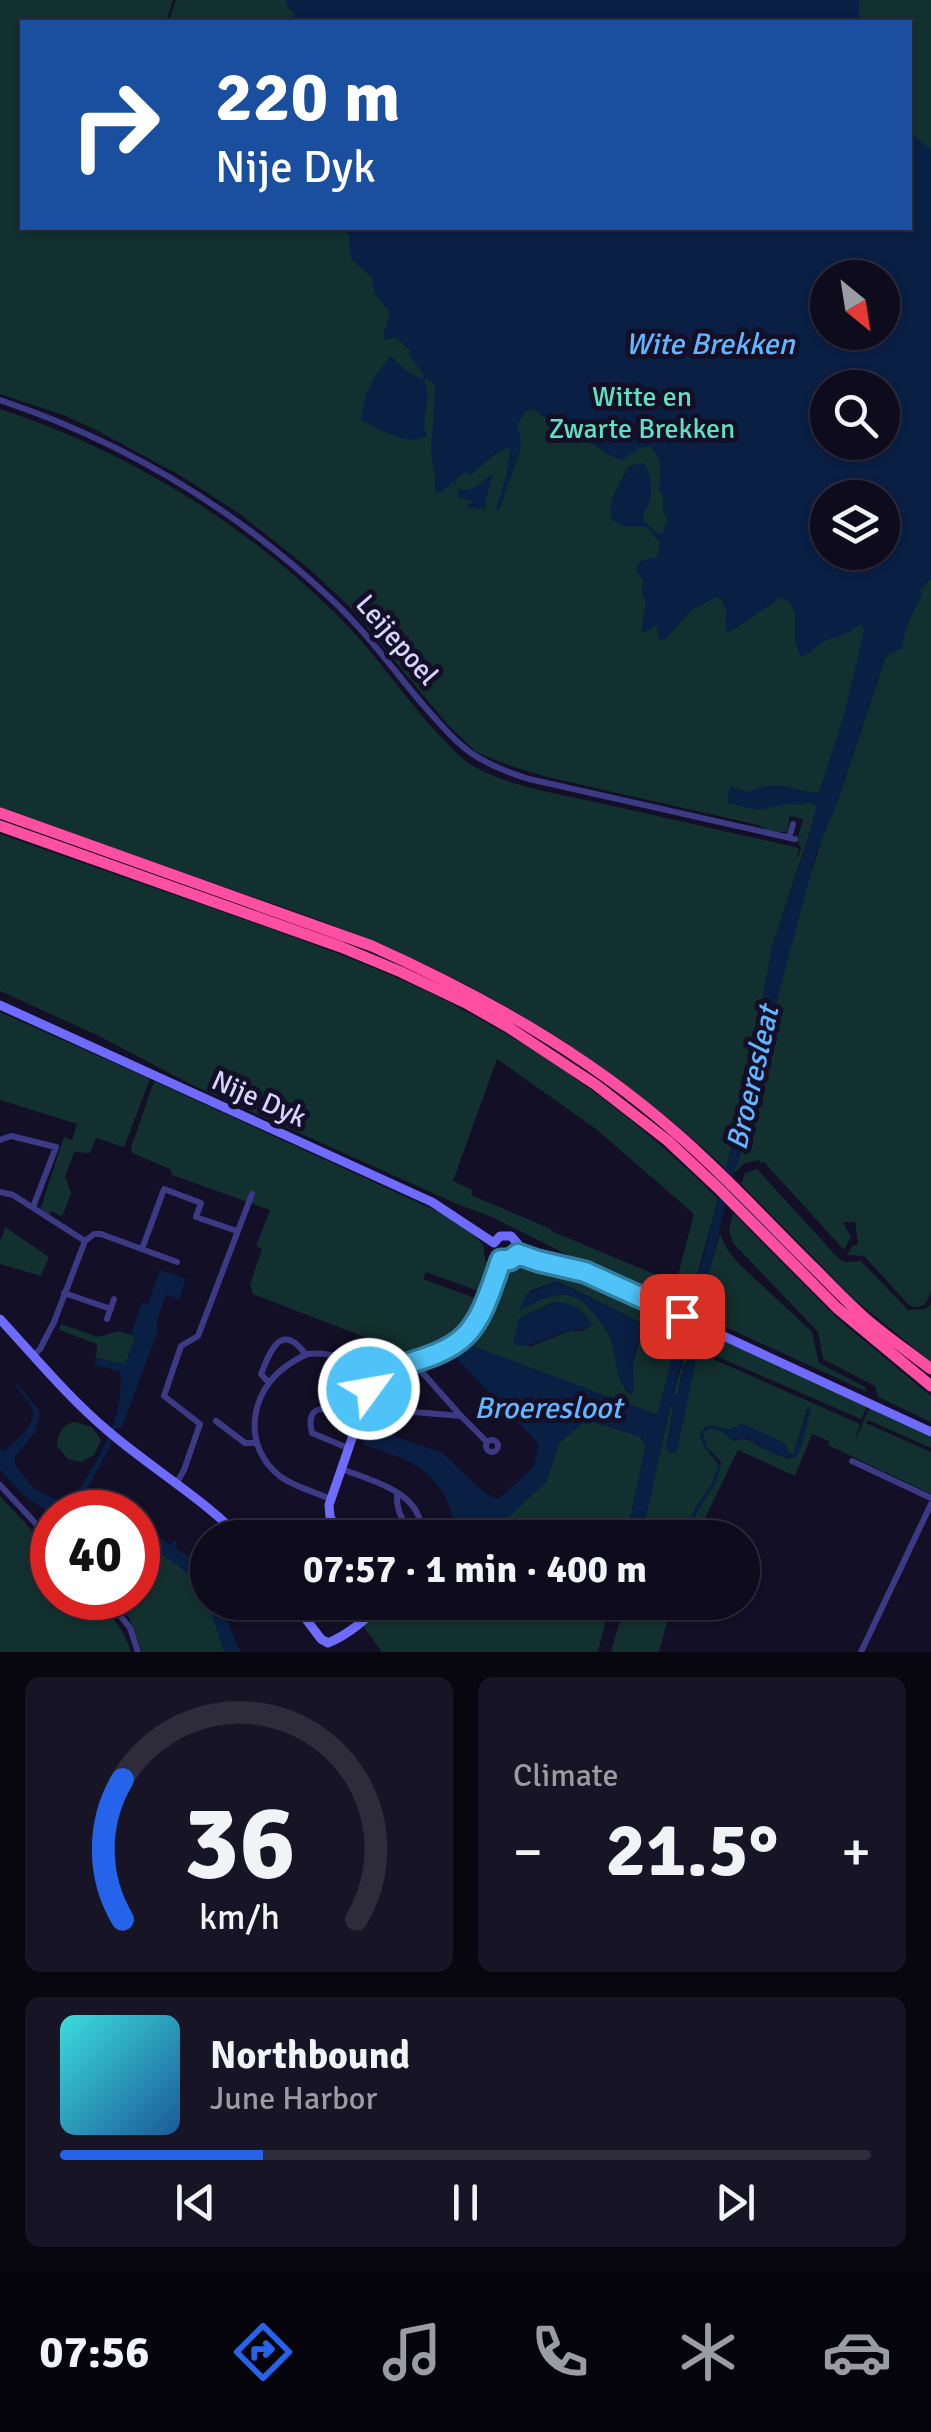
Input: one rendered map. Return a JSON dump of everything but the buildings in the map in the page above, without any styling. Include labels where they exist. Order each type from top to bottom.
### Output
[{"type":"highway","points":[[0,813],[372,946],[500,1008],[569,1051],[674,1131],[722,1174],[740,1201],[837,1308],[931,1386]]},
{"type":"highway","points":[[0,826],[341,947],[466,1003],[596,1085],[718,1188],[740,1201],[864,1317],[931,1369]]},
{"type":"street","name":"Leijepoel","points":[[0,400],[45,415],[120,449],[253,532],[353,620],[440,725],[488,764],[546,783],[792,839],[793,824]]},
{"type":"street","name":"Nije Dyk","points":[[0,1005],[432,1202],[494,1243]]},
{"type":"street","points":[[0,1140],[11,1136],[56,1147],[34,1207]]},
{"type":"street","points":[[142,1250],[164,1189],[201,1203],[196,1216],[237,1232]]},
{"type":"street","points":[[0,1192],[10,1193],[85,1241]]},
{"type":"street","points":[[176,1484],[200,1424],[164,1396],[181,1346],[198,1336],[252,1194]]},
{"type":"street","points":[[34,1355],[54,1322],[90,1236],[98,1233],[177,1262]]},
{"type":"street","points":[[500,1236],[511,1236],[518,1244],[518,1254],[501,1260],[494,1254],[494,1243],[500,1236]]},
{"type":"street","points":[[518,1254],[585,1272],[931,1432]]},
{"type":"street","points":[[332,1520],[331,1499],[369,1389],[382,1374],[448,1350],[471,1331],[484,1308],[501,1260]]},
{"type":"street","points":[[64,1294],[111,1309]]},
{"type":"street","points":[[107,1319],[114,1300]]},
{"type":"street","points":[[0,1319],[111,1434],[223,1520]]},
{"type":"street","points":[[268,1382],[262,1374],[276,1342],[294,1344],[306,1354]]},
{"type":"street","points":[[331,1499],[282,1478],[268,1464],[255,1436],[259,1396],[278,1372],[306,1354],[332,1354],[371,1366],[382,1374]]},
{"type":"street","points":[[413,1362],[487,1442]]},
{"type":"street","points":[[369,1389],[414,1412],[460,1416]]},
{"type":"street","points":[[348,1448],[312,1433],[312,1413],[330,1408],[358,1418]]},
{"type":"street","points":[[216,1422],[245,1443],[258,1443]]},
{"type":"street","points":[[852,1461],[931,1501],[861,1652]]},
{"type":"street","points":[[342,1469],[397,1494],[409,1502],[419,1520]]},
{"type":"street","points":[[0,1485],[30,1517]]},
{"type":"street","points":[[397,1494],[398,1512],[403,1520]]},
{"type":"street","points":[[124,1620],[138,1652]]},
{"type":"street","points":[[307,1620],[329,1647],[362,1620]]},
{"type":"green space","name":"Witte en Zwarte Brekken","points":[[0,0],[173,0],[167,20],[20,20],[20,230],[912,230],[912,20],[169,20],[176,0],[931,0],[931,1291],[925,1303],[917,1307],[908,1304],[864,1256],[847,1255],[858,1244],[855,1222],[843,1222],[851,1237],[844,1250],[764,1162],[745,1163],[733,1174],[762,1092],[779,991],[823,836],[811,829],[772,947],[752,1061],[735,1128],[730,1128],[735,1130],[726,1169],[662,1113],[594,1062],[447,975],[316,919],[0,808],[0,409],[138,468],[182,493],[264,551],[353,631],[455,752],[484,772],[533,788],[799,848],[796,861],[801,849],[797,840],[803,819],[790,816],[787,832],[771,832],[758,825],[547,777],[476,752],[448,725],[348,605],[307,567],[240,514],[181,476],[98,431],[0,394]]},
{"type":"green space","points":[[0,834],[298,939],[422,989],[463,1009],[579,1081],[651,1137],[718,1199],[688,1308],[190,1084],[99,1036],[0,991]],"holes":[[[497,1059],[596,1129],[694,1214],[676,1283],[471,1195],[473,1190],[453,1181]]]},
{"type":"green space","points":[[0,1012],[150,1079],[124,1147],[96,1138],[90,1153],[74,1152],[65,1177],[71,1193],[62,1217],[52,1211],[49,1215],[41,1207],[64,1137],[72,1140],[77,1124],[0,1100]]},
{"type":"green space","points":[[154,1081],[456,1220],[483,1244],[485,1259],[494,1272],[486,1294],[426,1272],[423,1279],[483,1301],[467,1331],[448,1346],[387,1368],[393,1348],[253,1294],[250,1285],[262,1249],[256,1246],[270,1210],[172,1175],[170,1169],[132,1153]]},
{"type":"green space","points":[[757,1169],[840,1260],[861,1261],[908,1310],[925,1309],[931,1304],[931,1362],[853,1298],[741,1184],[745,1173]]},
{"type":"green space","points":[[733,1213],[837,1318],[931,1396],[931,1422],[878,1397],[875,1386],[823,1359],[818,1332],[733,1243],[729,1230]]},
{"type":"green space","points":[[5,1227],[49,1257],[41,1276],[0,1264]]},
{"type":"green space","points":[[720,1233],[737,1262],[812,1332],[819,1363],[865,1387],[867,1392],[697,1314]]},
{"type":"green space","points":[[525,1263],[576,1274],[683,1323],[657,1415],[464,1343],[483,1320],[502,1273]],"holes":[[[557,1281],[647,1326],[633,1362],[629,1394],[621,1380],[609,1335],[578,1299],[551,1296],[520,1310],[530,1291]],[[554,1302],[592,1326],[529,1347],[519,1318]]]},
{"type":"green space","points":[[61,1324],[98,1337],[118,1331],[136,1336],[125,1365],[96,1358],[97,1344],[59,1330]]},
{"type":"green space","points":[[692,1327],[868,1405],[861,1419],[709,1353],[706,1356],[860,1424],[854,1443],[870,1406],[931,1436],[931,1448],[868,1420],[866,1423],[931,1452],[931,1494],[812,1434],[795,1476],[738,1450],[704,1520],[694,1520],[717,1479],[721,1462],[706,1446],[703,1432],[711,1428],[726,1432],[734,1441],[747,1439],[789,1459],[800,1450],[811,1409],[807,1409],[794,1454],[789,1453],[784,1443],[742,1424],[731,1430],[705,1427],[700,1436],[709,1453],[719,1466],[691,1520],[645,1520],[671,1403],[666,1448],[694,1359],[683,1366],[678,1393],[673,1396]]},
{"type":"green space","points":[[586,1420],[640,1436],[646,1445],[630,1520],[505,1520],[546,1482],[559,1443]]},
{"type":"green space","points":[[75,1422],[92,1427],[101,1440],[94,1455],[81,1462],[68,1459],[57,1446],[61,1430]]},
{"type":"green space","points":[[0,1496],[30,1528],[30,1620],[115,1620],[131,1652],[0,1652]]},
{"type":"green space","points":[[160,1554],[190,1576],[190,1620],[214,1620],[225,1652],[142,1652],[130,1620],[160,1620]]},
{"type":"green space","points":[[371,1620],[606,1620],[598,1652],[382,1652],[363,1626]]},
{"type":"green space","points":[[620,1620],[667,1623],[659,1652],[611,1652]]},
{"type":"water","points":[[286,0],[859,0],[859,20],[293,20],[295,14]]},
{"type":"water","name":"Wite Brekken","points":[[912,133],[931,149],[931,579],[920,590],[922,594],[906,628],[902,648],[885,660],[816,854],[776,1004],[777,1019],[762,1092],[733,1174],[702,1300],[686,1339],[673,1395],[678,1393],[683,1366],[692,1358],[695,1365],[677,1451],[670,1454],[666,1449],[671,1405],[645,1520],[630,1520],[646,1445],[640,1436],[586,1420],[559,1443],[546,1482],[505,1520],[453,1520],[443,1493],[428,1474],[403,1459],[363,1445],[370,1428],[443,1453],[482,1491],[498,1499],[530,1471],[539,1444],[451,1353],[464,1343],[657,1415],[749,1079],[772,947],[816,809],[809,802],[759,810],[727,803],[730,788],[748,792],[777,786],[819,793],[864,631],[858,625],[801,657],[795,642],[795,613],[789,601],[777,600],[730,632],[726,631],[726,610],[716,597],[690,611],[664,641],[659,638],[656,625],[641,632],[646,602],[637,566],[657,557],[660,543],[646,527],[623,526],[612,520],[611,506],[629,466],[644,463],[651,488],[644,521],[662,534],[667,520],[659,490],[660,467],[650,446],[622,460],[564,424],[531,409],[517,425],[520,451],[499,510],[496,509],[510,448],[494,455],[470,475],[466,472],[454,479],[458,489],[468,489],[493,476],[486,511],[479,506],[481,510],[465,506],[476,504],[458,498],[453,482],[441,493],[435,493],[431,452],[433,383],[427,378],[424,381],[427,435],[420,439],[403,439],[361,420],[370,386],[391,356],[408,372],[422,379],[424,375],[409,355],[410,350],[395,337],[385,340],[390,313],[375,294],[372,278],[351,259],[346,230],[912,230]]},
{"type":"water","points":[[160,1270],[186,1279],[179,1299],[166,1295],[157,1333],[122,1427],[115,1429],[111,1445],[86,1490],[79,1490],[106,1442],[118,1409],[120,1372],[94,1364],[96,1358],[125,1364],[136,1337],[131,1335],[142,1302],[148,1304]]},
{"type":"water","points":[[557,1281],[648,1326],[635,1353],[632,1395],[618,1374],[609,1333],[578,1299],[569,1295],[550,1296],[519,1311],[526,1294]]},
{"type":"water","points":[[555,1302],[578,1308],[592,1326],[534,1344],[515,1345],[519,1318]]},
{"type":"water","points":[[17,1384],[40,1415],[35,1432],[15,1457],[15,1464],[37,1490],[30,1490],[30,1500],[0,1470],[0,1447],[9,1450],[32,1418],[31,1406]]},
{"type":"water","points":[[809,1407],[795,1458],[770,1452],[748,1438],[731,1440],[711,1428],[703,1432],[706,1446],[721,1466],[714,1486],[690,1520],[719,1466],[704,1446],[701,1431],[711,1425],[731,1430],[741,1424],[784,1443],[788,1453],[794,1454]]},
{"type":"water","points":[[160,1538],[171,1545],[175,1540],[178,1542],[175,1548],[190,1557],[190,1576],[181,1567],[160,1554]]},
{"type":"water","points":[[213,1620],[227,1620],[241,1652],[225,1652]]},
{"type":"route","points":[[369,1389],[389,1369],[448,1350],[466,1336],[480,1318],[501,1260],[518,1254],[585,1272],[682,1316]]},
{"type":"water label","name":"Broeresleat","points":[[753,1078]]},
{"type":"water label","name":"Broeresloot","points":[[548,1408]]}]
